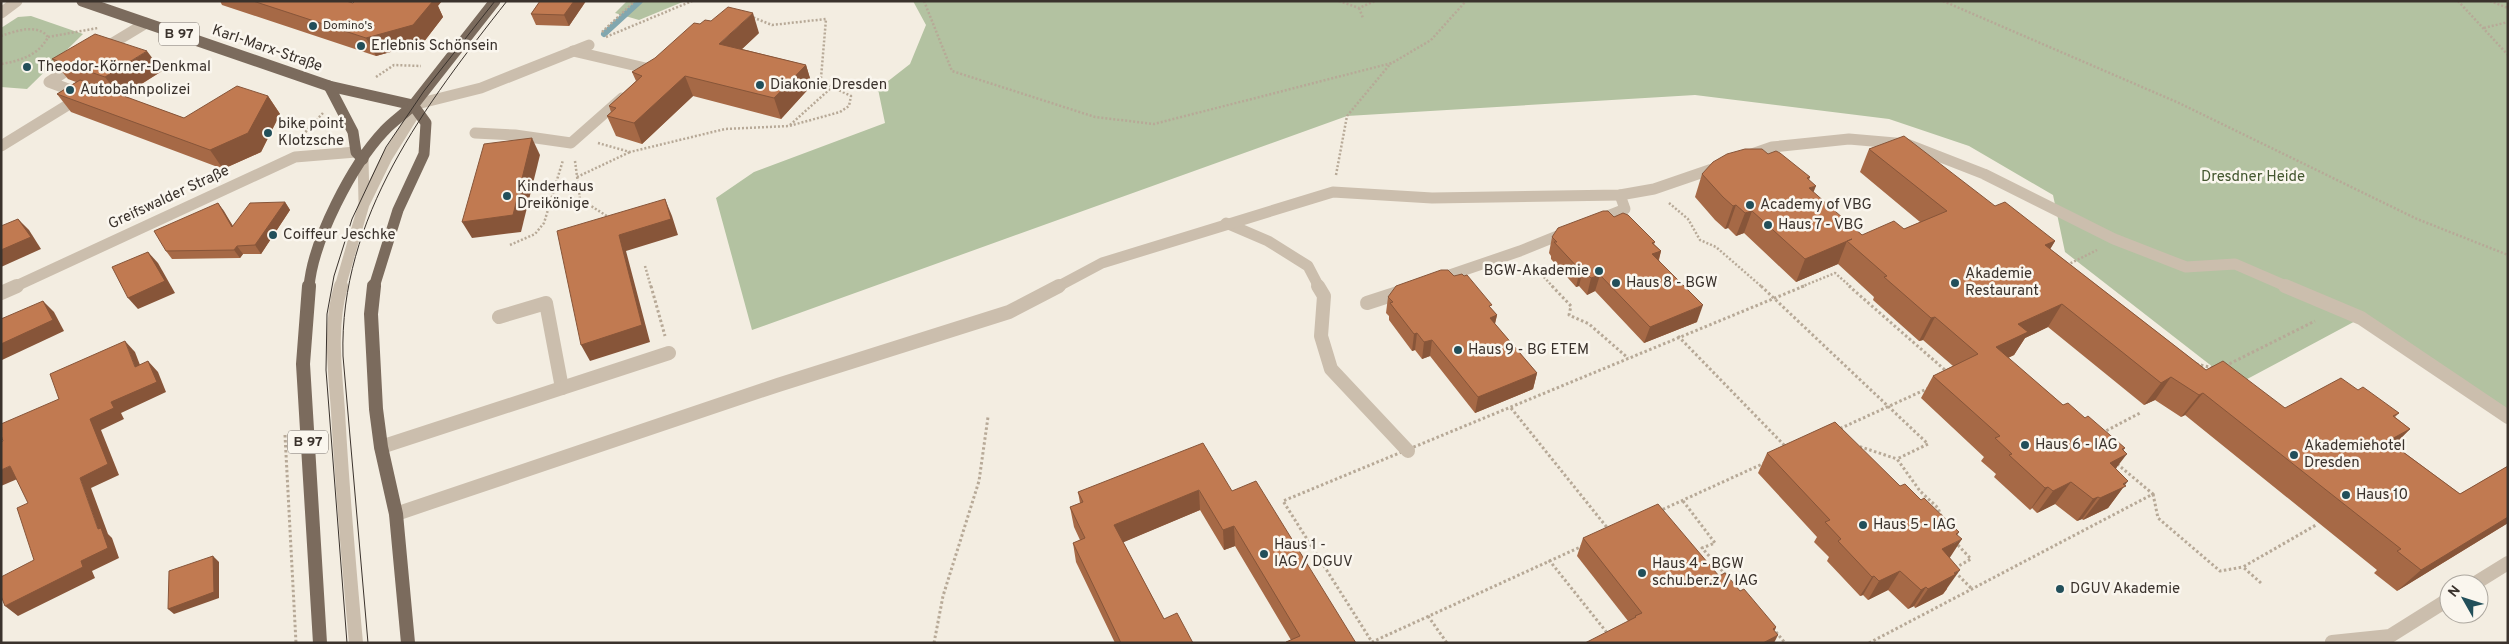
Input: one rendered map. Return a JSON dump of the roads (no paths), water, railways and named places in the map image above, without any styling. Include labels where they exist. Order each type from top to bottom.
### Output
[{"type":"main road","name":"Karl-Marx-Straße","points":[[82,1],[329,86],[413,105]]},
{"type":"main road","points":[[408,643],[396,514],[381,447],[376,409],[371,314],[375,281],[398,210],[424,154],[426,123],[413,105],[495,1]]},
{"type":"main road","name":"Karl-Marx-Straße","points":[[329,86],[353,132],[359,155]]},
{"type":"main road","name":"B 97","points":[[320,643],[304,364],[310,277],[320,243],[359,155],[413,105]]},
{"type":"street","points":[[1,13],[17,1]]},
{"type":"street","points":[[1,146],[84,95],[49,82],[146,23]]},
{"type":"street","points":[[356,643],[341,470],[334,348],[339,291],[364,204],[412,117],[413,105],[481,88],[589,44]]},
{"type":"street","points":[[475,133],[572,141],[655,69],[573,51]]},
{"type":"street","points":[[396,514],[778,385],[1009,312],[1102,262],[1332,192],[1432,198],[1537,194],[1620,195],[1654,189],[1772,147],[1849,139],[1907,144],[1984,174],[2072,216],[2114,239],[2186,268],[2235,264],[2361,318],[2508,417]]},
{"type":"street","points":[[359,155],[364,204]]},
{"type":"street","name":"Greifswalder Straße","points":[[1,292],[295,157],[359,155]]},
{"type":"street","points":[[1430,282],[1520,251],[1625,209],[1620,195]]},
{"type":"street","points":[[1226,224],[1268,241],[1308,266],[1324,296],[1321,336],[1331,369],[1408,451]]},
{"type":"street","points":[[1367,303],[1412,288]]},
{"type":"street","points":[[499,317],[546,303],[562,388]]},
{"type":"street","points":[[381,447],[670,353]]},
{"type":"street","points":[[2489,575],[2508,563]]},
{"type":"street","points":[[2332,642],[2390,636],[2439,605]]},
{"type":"waterway","points":[[604,34],[640,1]]},
{"type":"tram line","points":[[347,643],[326,370],[327,314],[334,276],[352,219],[386,147],[424,91],[495,1]]},
{"type":"tram line","points":[[368,643],[343,356],[346,305],[356,256],[372,210],[393,165],[418,122],[447,80],[507,1]]},
{"type":"place","name":"Domino's","points":[[313,26]]},
{"type":"place","name":"Erlebnis Schönsein","points":[[361,46]]},
{"type":"place","name":"Theodor-Körner-Denkmal","points":[[27,67]]},
{"type":"place","name":"Diakonie Dresden","points":[[760,85]]},
{"type":"place","name":"Autobahnpolizei","points":[[70,90]]},
{"type":"place","name":"bike point Klotzsche","points":[[268,133]]},
{"type":"place","name":"Kinderhaus Dreikönige","points":[[507,196]]},
{"type":"place","name":"Academy of VBG","points":[[1750,205]]},
{"type":"place","name":"Haus 7 - VBG","points":[[1768,225]]},
{"type":"place","name":"Coiffeur Jeschke","points":[[273,235]]},
{"type":"place","name":"BGW-Akademie","points":[[1599,271]]},
{"type":"place","name":"Haus 8 - BGW","points":[[1616,283]]},
{"type":"place","name":"Akademie Restaurant","points":[[1955,283]]},
{"type":"place","name":"Haus 9 - BG ETEM","points":[[1458,350]]},
{"type":"place","name":"Haus 6 - IAG","points":[[2025,445]]},
{"type":"place","name":"Akademiehotel Dresden","points":[[2294,455]]},
{"type":"place","name":"Haus 10","points":[[2346,495]]},
{"type":"place","name":"Haus 5 - IAG","points":[[1863,525]]},
{"type":"place","name":"Haus 1 - IAG / DGUV","points":[[1264,554]]},
{"type":"place","name":"Haus 4 - BGW schu.ber.z / IAG","points":[[1642,573]]},
{"type":"place","name":"DGUV Akademie","points":[[2060,589]]},
{"type":"park label","name":"Dresdner Heide","points":[[2253,177]]}]
